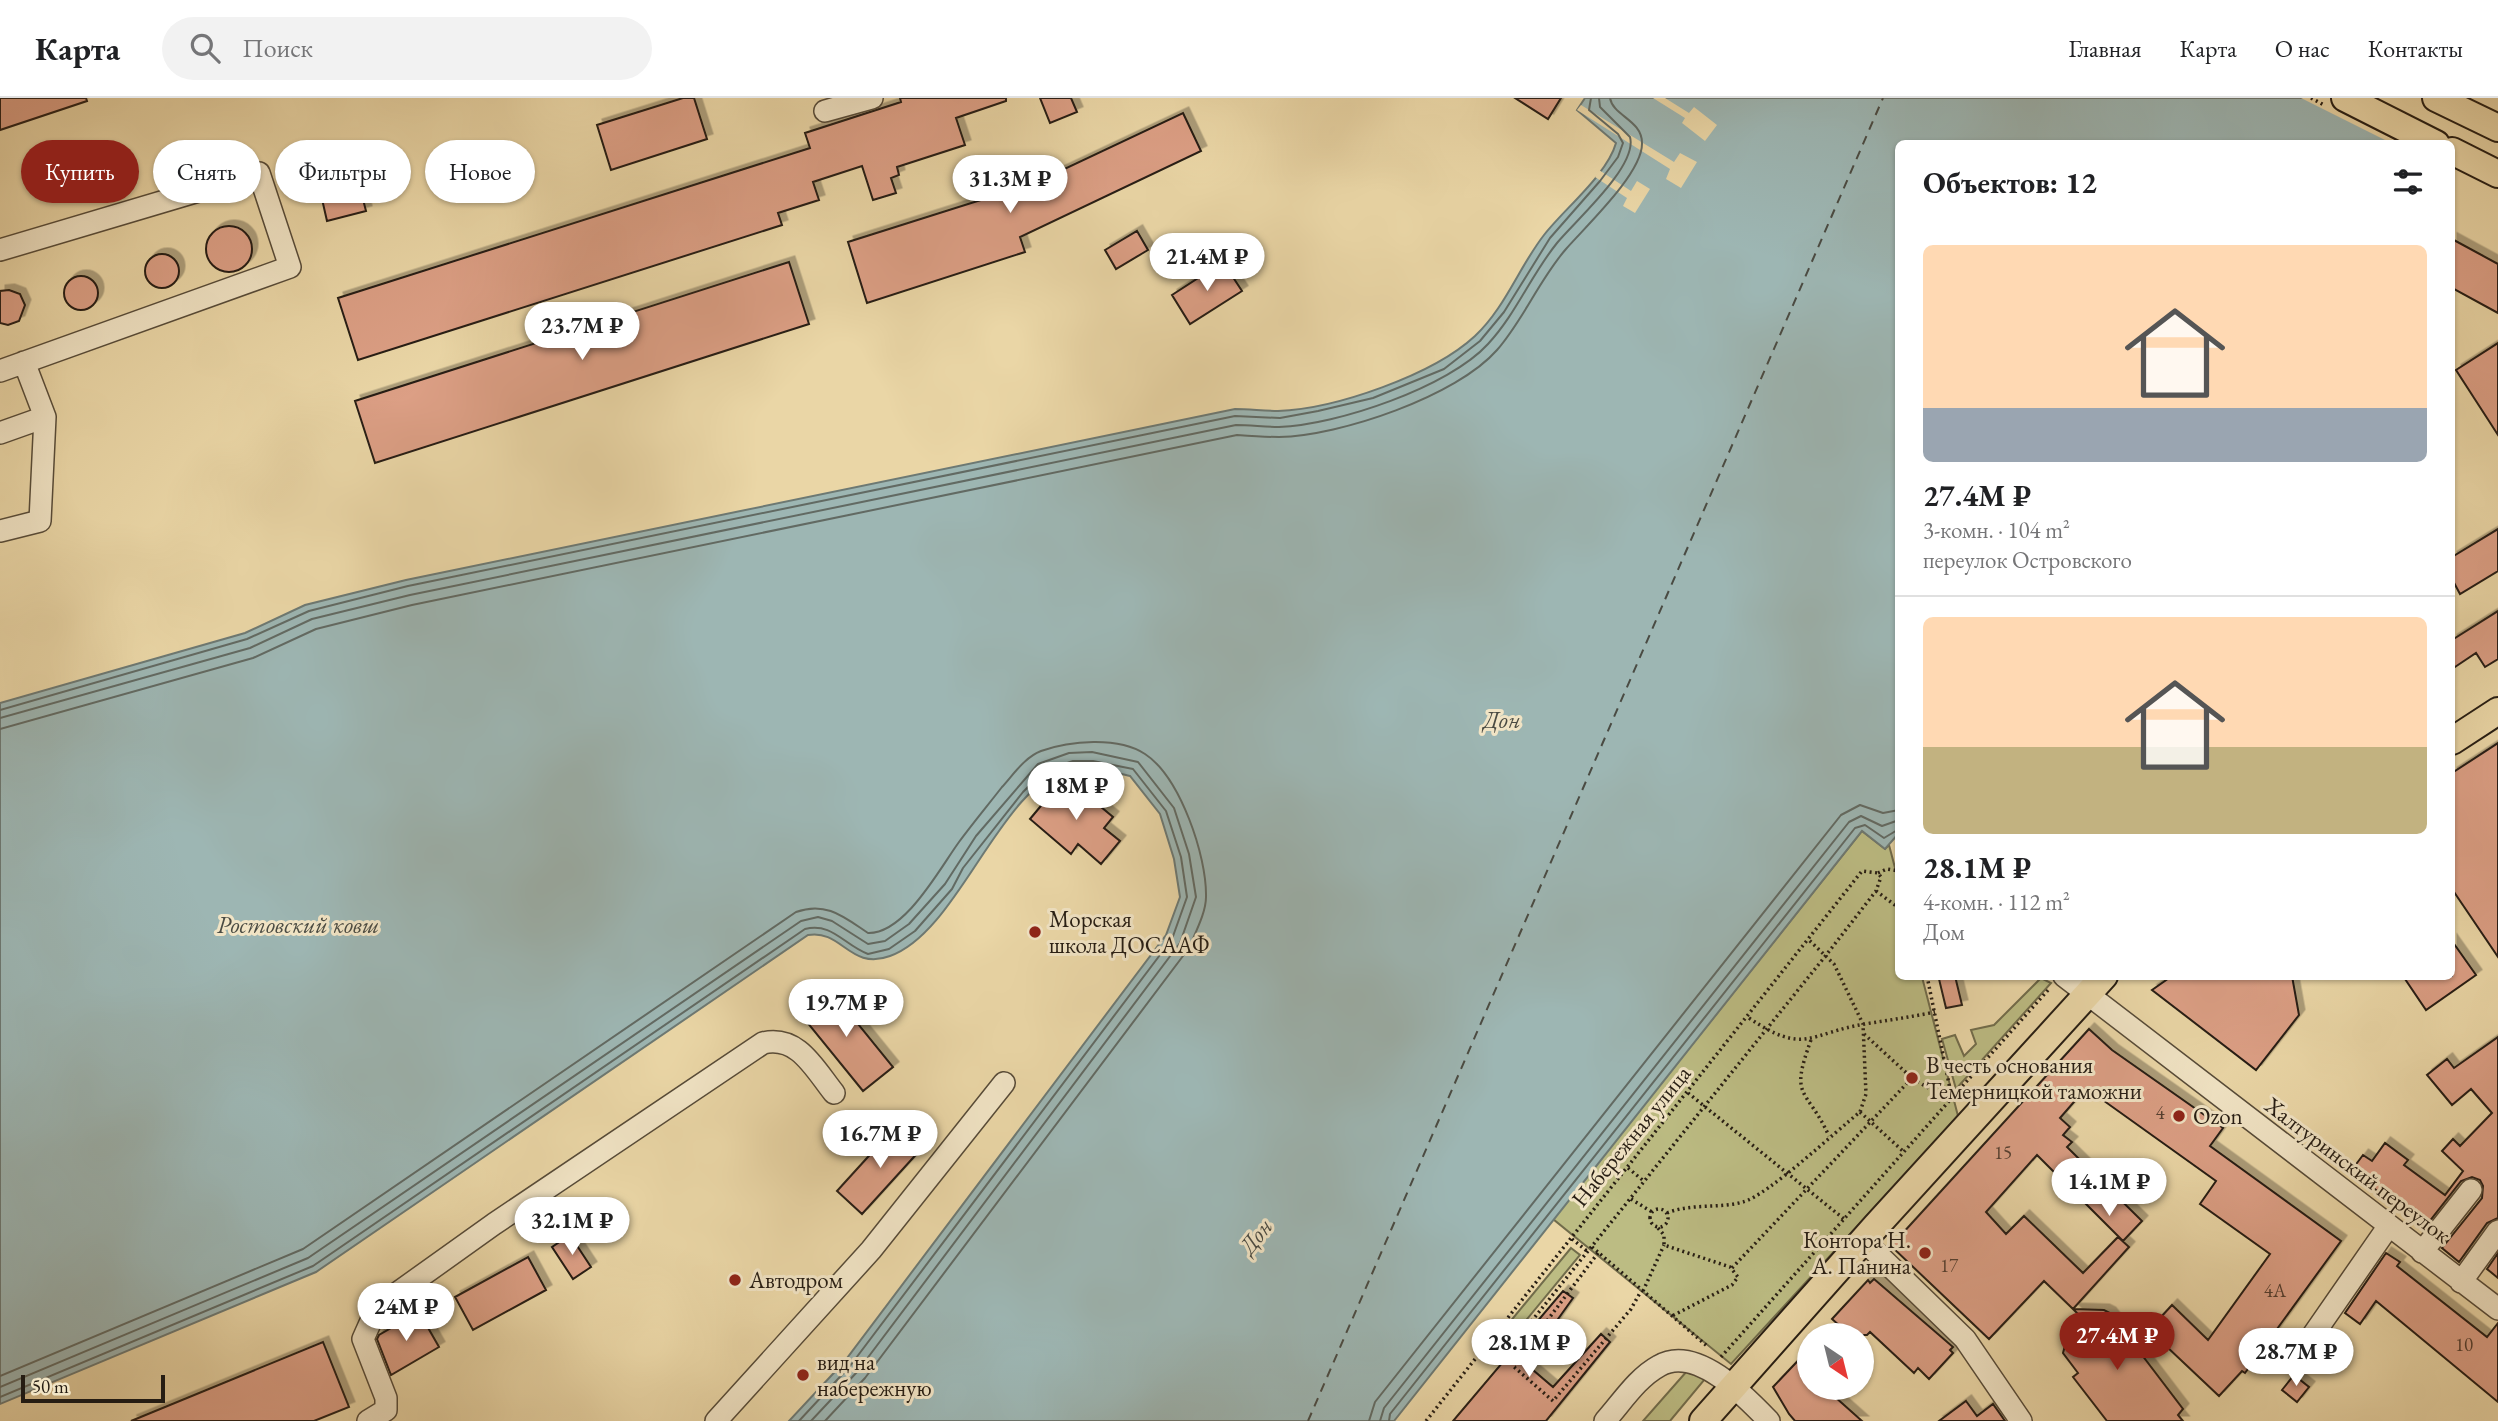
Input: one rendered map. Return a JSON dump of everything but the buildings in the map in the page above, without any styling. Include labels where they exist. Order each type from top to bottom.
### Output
[{"type":"main road","points":[[2345,98],[2428,140]]},
{"type":"main road","points":[[2437,98],[2498,128]]},
{"type":"main road","points":[[2455,152],[2498,174]]},
{"type":"main road","points":[[2455,739],[2498,711]]},
{"type":"main road","points":[[1703,1421],[1863,1240],[2096,985]]},
{"type":"street","points":[[825,111],[872,98]]},
{"type":"street","points":[[0,250],[259,173],[290,267],[0,371]]},
{"type":"street","points":[[0,531],[40,521],[45,417],[24,362]]},
{"type":"street","points":[[0,433],[45,417]]},
{"type":"street","name":"Халтуринский переулок","points":[[2065,980],[2096,985],[2388,1227],[2498,1309]]},
{"type":"street","points":[[368,1421],[386,1409],[386,1398],[363,1339],[375,1312],[494,1224],[763,1043],[786,1041],[805,1057],[834,1093]]},
{"type":"street","points":[[716,1421],[871,1251],[1004,1083]]},
{"type":"street","points":[[2422,1252],[2471,1190]]},
{"type":"street","points":[[2295,1362],[2388,1227]]},
{"type":"street","points":[[2461,1282],[2498,1231]]},
{"type":"street","points":[[1863,1240],[1965,1339],[2021,1421]]},
{"type":"street","points":[[1605,1421],[1640,1380],[1660,1365],[1676,1359],[1715,1365],[1769,1421]]},
{"type":"path","points":[[1495,1334],[1510,1348],[1876,891],[1881,877],[1878,873],[1887,869],[1895,871]]},
{"type":"path","name":"Набережная улица","points":[[1426,1421],[1749,1018],[1862,872],[1878,873]]},
{"type":"path","points":[[1876,891],[1895,905]]},
{"type":"path","points":[[1652,1212],[1660,1209],[1667,1213],[1684,1208],[1743,1202],[1765,1190],[1860,1112],[1866,1094],[1863,1024],[1827,954],[1810,940]]},
{"type":"path","points":[[1928,980],[1950,1090],[1955,1095]]},
{"type":"path","points":[[1572,1239],[1598,1253],[1672,1316],[1715,1365],[2058,980]]},
{"type":"path","points":[[1749,1018],[1766,1030],[1794,1041],[1811,1040],[1863,1024],[1896,1021],[1935,1012]]},
{"type":"path","points":[[1863,1033],[1912,1078],[1950,1101]]},
{"type":"path","points":[[1811,1040],[1798,1078],[1800,1088],[1829,1136]]},
{"type":"path","points":[[1732,1268],[1872,1124],[1912,1078]]},
{"type":"path","points":[[1688,1093],[1844,1219]]},
{"type":"path","points":[[1860,1112],[1904,1152]]},
{"type":"path","points":[[1628,1168],[1645,1182]]},
{"type":"path","points":[[1631,1199],[1652,1212]]},
{"type":"path","points":[[1598,1253],[1513,1366],[1553,1401],[1631,1309],[1642,1291],[1664,1245],[1664,1235],[1650,1220],[1652,1212]]},
{"type":"path","points":[[1658,1228],[1666,1225],[1667,1213]]},
{"type":"path","points":[[1664,1245],[1732,1268],[1738,1277],[1736,1281],[1672,1316]]},
{"type":"green space","points":[[1862,831],[1885,849],[1889,845],[1895,868],[1895,980],[1923,980],[1958,1116],[1731,1364],[1553,1219]]},
{"type":"green space","points":[[2039,980],[2051,983],[1956,1089],[1942,1039],[1955,1035],[1964,1056],[1976,1044],[1971,1030],[1994,1025]]},
{"type":"green space","points":[[1571,1248],[1580,1255],[1513,1336],[1504,1329]]},
{"type":"green space","points":[[1687,1371],[1705,1379],[1670,1421],[1643,1421]]},
{"type":"water","name":"Дон","points":[[1585,98],[2423,98],[2391,140],[1895,140],[1895,838],[1885,849],[1862,831],[1394,1421],[789,1421],[844,1362],[1166,935],[1180,897],[1174,859],[1160,814],[1130,776],[1087,767],[1072,768],[1046,779],[1023,800],[938,918],[915,941],[890,956],[865,958],[830,938],[808,935],[316,1272],[0,1404],[0,703],[245,633],[305,605],[406,580],[1235,409],[1301,409],[1354,397],[1382,387],[1435,364],[1475,336],[1495,313],[1544,235],[1604,167],[1616,143],[1577,110]]},
{"type":"pier","points":[[1653,98],[1665,98],[1689,113],[1694,107],[1717,125],[1705,141],[1682,123],[1685,118]]},
{"type":"pier","points":[[2301,98],[2427,98],[2396,140],[2385,140]]},
{"type":"pier","points":[[1581,105],[1674,162],[1680,153],[1697,162],[1681,188],[1666,179],[1670,169],[1577,110]]},
{"type":"pier","points":[[1599,170],[1631,191],[1637,181],[1650,189],[1635,213],[1623,206],[1627,198],[1595,177]]},
{"type":"ferry route","points":[[1308,1421],[1883,98]]},
{"type":"place","name":"Морская школа ДОСААФ","points":[[1035,932]]},
{"type":"place","name":"В честь основания Темерницкой таможни","points":[[1912,1078]]},
{"type":"place","name":"Ozon","points":[[2179,1116]]},
{"type":"place","name":"Контора Н. А. Панина","points":[[1925,1253]]},
{"type":"place","name":"Автодром","points":[[735,1280]]},
{"type":"place","name":"вид на набережную","points":[[803,1375]]},
{"type":"water label","name":"Ростовский ковш","points":[[298,925]]}]
